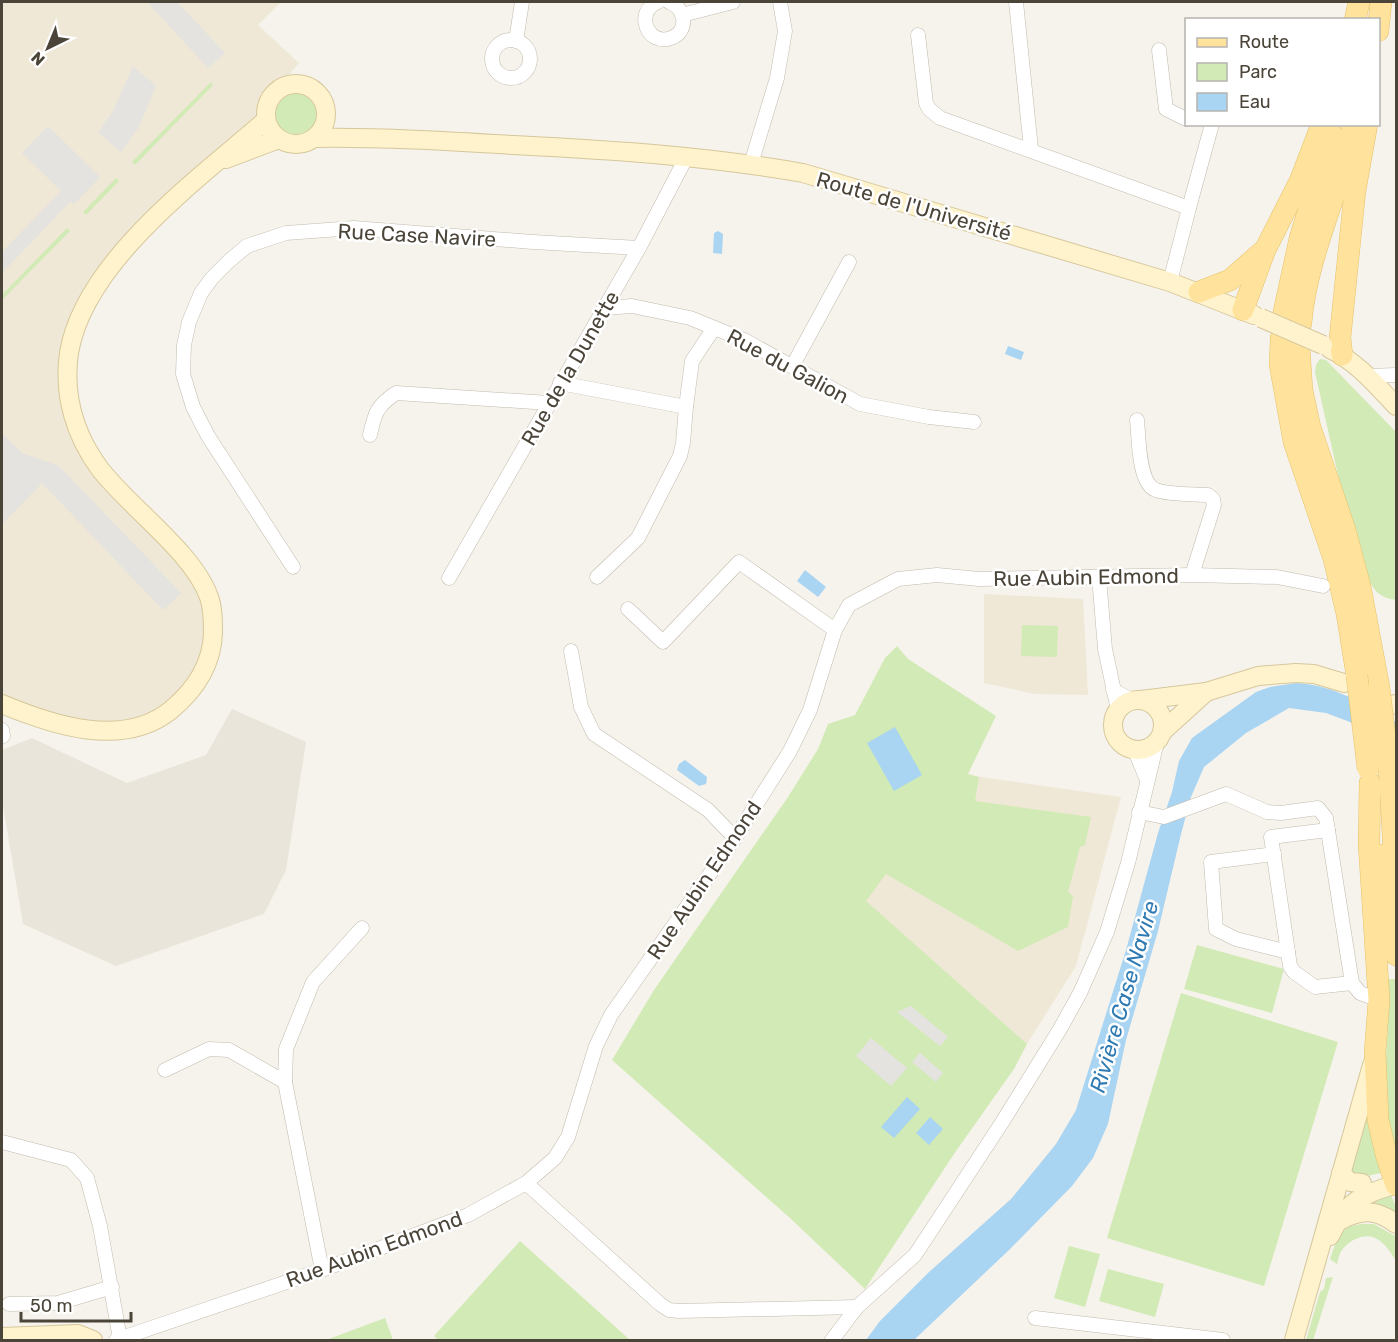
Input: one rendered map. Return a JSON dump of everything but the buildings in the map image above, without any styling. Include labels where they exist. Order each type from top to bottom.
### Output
[{"type":"main road","points":[[1355,18],[1359,2]]},
{"type":"main road","points":[[1376,18],[1380,2]]},
{"type":"main road","points":[[1379,18],[1380,2]]},
{"type":"main road","points":[[279,139],[273,134],[266,120],[267,104],[270,97],[280,88],[294,84],[311,88],[317,93],[325,108],[324,125],[314,138]]},
{"type":"main road","name":"Route de l'Université","points":[[326,117],[352,129],[391,138]]},
{"type":"main road","name":"Route de l'Université","points":[[4,710],[80,728],[107,731],[137,728],[162,717],[182,701],[201,678],[207,666],[213,641],[213,614],[209,597],[197,572],[101,470],[86,447],[72,413],[68,394],[68,371],[72,337],[92,295],[116,260],[174,199],[266,120]]},
{"type":"main road","points":[[1252,314],[1265,250],[1300,181],[1321,126]]},
{"type":"main road","points":[[1333,126],[1300,238],[1292,319],[1306,286],[1353,126]]},
{"type":"main road","points":[[1342,355],[1340,338],[1355,191],[1367,126]]},
{"type":"main road","name":"Route de l'Université","points":[[216,163],[279,139],[300,144],[314,138],[391,138],[687,156],[803,173],[1199,292],[1342,355],[1368,376],[1396,406]]},
{"type":"main road","points":[[1199,292],[1230,280],[1265,250]]},
{"type":"main road","points":[[1396,888],[1376,777],[1350,680],[1347,614],[1334,559],[1294,442],[1280,365],[1290,342],[1310,427],[1345,530],[1357,575],[1379,687],[1376,777],[1369,844],[1379,1000],[1375,1053],[1378,1120],[1396,1181]]},
{"type":"main road","points":[[1206,692],[1151,747],[1135,751],[1121,744],[1116,738],[1113,724],[1131,704],[1206,692],[1258,676],[1296,673],[1350,680]]},
{"type":"main road","points":[[1131,704],[1156,708],[1163,723],[1160,737]]},
{"type":"main road","points":[[1376,777],[1396,818]]},
{"type":"main road","points":[[1376,777],[1396,955]]},
{"type":"main road","points":[[1333,1218],[1341,1173],[1375,1053]]},
{"type":"main road","points":[[1341,1173],[1350,1182],[1396,1181]]},
{"type":"main road","points":[[1333,1218],[1354,1201],[1396,1181]]},
{"type":"main road","points":[[1294,1341],[1333,1218],[1343,1197],[1362,1183]]},
{"type":"main road","points":[[1333,1218],[1364,1211],[1380,1214],[1396,1224]]},
{"type":"main road","points":[[2,1337],[78,1334],[93,1341]]},
{"type":"street","points":[[516,41],[522,2]]},
{"type":"street","points":[[658,2],[649,7],[644,19],[645,26],[653,36],[665,40],[676,35],[683,24],[678,6],[669,2]]},
{"type":"street","points":[[682,15],[733,2]]},
{"type":"street","points":[[751,164],[777,78],[785,30],[780,2]]},
{"type":"street","points":[[1016,2],[1031,149]]},
{"type":"street","points":[[918,35],[928,109],[955,124],[1031,149],[1189,208]]},
{"type":"street","points":[[1159,50],[1166,109],[1185,118]]},
{"type":"street","points":[[1170,282],[1208,126]]},
{"type":"street","name":"Rue de la Dunette","points":[[449,578],[639,248],[687,156]]},
{"type":"street","name":"Rue Case Navire","points":[[293,567],[208,436],[193,407],[183,374],[184,345],[189,322],[201,293],[229,261],[247,246],[286,232],[354,228],[639,248]]},
{"type":"street","points":[[793,365],[849,262]]},
{"type":"street","name":"Rue du Galion","points":[[604,308],[632,306],[690,318],[744,340],[860,404],[929,417],[974,422]]},
{"type":"street","points":[[597,577],[638,538],[680,456],[692,361],[714,328]]},
{"type":"street","points":[[1368,376],[1396,375]]},
{"type":"street","points":[[560,384],[686,407]]},
{"type":"street","points":[[370,435],[375,414],[381,403],[396,393],[549,403]]},
{"type":"street","points":[[1137,420],[1143,476],[1148,486],[1156,491],[1208,495],[1213,499],[1214,505],[1192,575]]},
{"type":"street","points":[[628,609],[663,642],[739,562],[835,630]]},
{"type":"street","name":"Rue Aubin Edmond","points":[[118,1340],[322,1270],[468,1215],[526,1183],[555,1158],[568,1137],[596,1046],[611,1015],[735,838],[790,750],[810,710],[835,630],[849,605],[898,579],[937,575],[979,579],[1192,575],[1277,577],[1323,586]]},
{"type":"street","points":[[1099,577],[1105,649],[1113,690],[1131,704]]},
{"type":"street","points":[[571,651],[581,707],[594,734],[708,810],[735,838]]},
{"type":"street","points":[[832,1341],[857,1307],[915,1255],[1003,1121],[1080,993],[1107,932],[1128,863],[1147,780],[1160,737]]},
{"type":"street","points":[[1135,751],[1147,780]]},
{"type":"street","points":[[1139,813],[1164,817],[1226,794],[1267,812],[1281,813],[1318,808],[1326,818],[1352,983],[1360,993],[1379,1000]]},
{"type":"street","points":[[1328,830],[1271,837],[1288,952],[1291,969],[1312,986],[1319,988],[1352,983]]},
{"type":"street","points":[[1274,854],[1211,862],[1216,929],[1236,939],[1288,952]]},
{"type":"street","points":[[322,1270],[285,1082],[286,1049],[312,982],[362,928]]},
{"type":"street","points":[[165,1070],[209,1049],[229,1050],[285,1082]]},
{"type":"street","points":[[2,1142],[71,1160],[87,1178],[100,1226],[112,1287],[118,1340]]},
{"type":"street","points":[[526,1183],[669,1310],[857,1307]]},
{"type":"street","points":[[9,1305],[58,1303],[112,1287]]},
{"type":"street","points":[[1035,1318],[1223,1341]]},
{"type":"shaded area","points":[[2,2],[281,2],[258,25],[299,63],[270,97],[265,112],[143,231],[72,337],[77,429],[197,572],[213,641],[181,701],[107,731],[2,704]]},
{"type":"shaded area","points":[[147,2],[177,2],[225,53],[208,68]]},
{"type":"shaded area","points":[[133,66],[156,86],[139,127],[121,152],[98,132],[113,111]]},
{"type":"shaded area","points":[[48,126],[100,177],[74,204],[70,202],[2,273],[2,252],[61,191],[22,153]]},
{"type":"shaded area","points":[[2,433],[22,453],[59,466],[181,593],[163,610],[42,483],[2,524]]},
{"type":"shaded area","points":[[984,594],[1083,599],[1088,695],[1035,694],[984,683]]},
{"type":"shaded area","points":[[232,709],[306,742],[286,870],[264,914],[116,966],[23,924],[2,800],[2,750],[32,738],[127,783],[206,755]]},
{"type":"shaded area","points":[[953,773],[1121,797],[1076,966],[1027,1044],[865,901]]},
{"type":"shaded area","points":[[911,1006],[948,1037],[940,1046],[897,1012]]},
{"type":"shaded area","points":[[871,1038],[907,1068],[891,1086],[856,1056]]},
{"type":"shaded area","points":[[920,1053],[943,1073],[936,1082],[912,1062]]},
{"type":"green space","points":[[211,82],[213,85],[135,165],[132,162]]},
{"type":"green space","points":[[290,90],[300,90],[315,100],[319,114],[318,123],[309,134],[300,138],[290,138],[275,128],[271,119],[271,109],[281,94]]},
{"type":"green space","points":[[116,178],[119,181],[86,215],[83,212]]},
{"type":"green space","points":[[67,228],[70,231],[2,300],[2,295]]},
{"type":"green space","points":[[1320,359],[1326,360],[1396,432],[1396,600],[1379,594],[1368,578],[1340,484],[1315,372]]},
{"type":"green space","points":[[1022,625],[1058,626],[1057,657],[1021,656]]},
{"type":"green space","points":[[897,646],[908,659],[996,716],[968,774],[979,777],[975,801],[1091,817],[1085,845],[1080,847],[1068,892],[1073,896],[1068,927],[1018,951],[886,874],[866,901],[1027,1044],[1014,1069],[956,1151],[865,1289],[790,1218],[612,1060],[654,990],[788,797],[818,749],[828,724],[855,715],[885,658]]},
{"type":"green space","points":[[1197,945],[1284,969],[1272,1013],[1184,989]]},
{"type":"green space","points":[[1386,979],[1395,979],[1396,1152],[1390,1139],[1385,1105],[1388,1017]]},
{"type":"green space","points":[[1181,993],[1338,1042],[1264,1286],[1107,1238]]},
{"type":"green space","points":[[1367,1110],[1381,1173],[1358,1178],[1349,1175]]},
{"type":"green space","points":[[1391,1195],[1396,1207],[1396,1216],[1366,1201]]},
{"type":"green space","points":[[1362,1224],[1374,1224],[1395,1236],[1396,1261],[1383,1243],[1368,1236],[1353,1240],[1345,1246],[1337,1264],[1330,1259],[1343,1230]]},
{"type":"green space","points":[[520,1241],[630,1340],[438,1340],[434,1336]]},
{"type":"green space","points":[[1069,1246],[1100,1254],[1085,1307],[1054,1298]]},
{"type":"green space","points":[[1108,1269],[1164,1284],[1155,1317],[1099,1301]]},
{"type":"green space","points":[[1333,1277],[1313,1340],[1306,1340],[1326,1278]]},
{"type":"green space","points":[[385,1318],[393,1340],[326,1340]]},
{"type":"water","points":[[718,231],[723,234],[722,254],[713,253],[714,233]]},
{"type":"water","points":[[1008,346],[1024,352],[1021,360],[1005,354]]},
{"type":"water","points":[[805,570],[826,587],[818,597],[797,581]]},
{"type":"water","name":"Rivière Case Navire","points":[[1296,683],[1336,691],[1396,722],[1396,748],[1350,722],[1326,713],[1289,708],[1246,733],[1204,767],[1191,797],[1181,834],[1158,931],[1126,1040],[1108,1124],[1093,1158],[1072,1186],[1009,1250],[914,1340],[866,1340],[880,1321],[928,1273],[1011,1199],[1056,1144],[1076,1110],[1126,950],[1179,761],[1192,738],[1256,692],[1270,687]]},
{"type":"water","points":[[895,727],[922,775],[894,791],[867,743]]},
{"type":"water","points":[[685,760],[707,777],[706,784],[699,786],[677,770],[679,764]]},
{"type":"water","points":[[907,1097],[920,1109],[894,1138],[881,1127]]},
{"type":"water","points":[[930,1117],[943,1129],[929,1145],[916,1133]]}]
